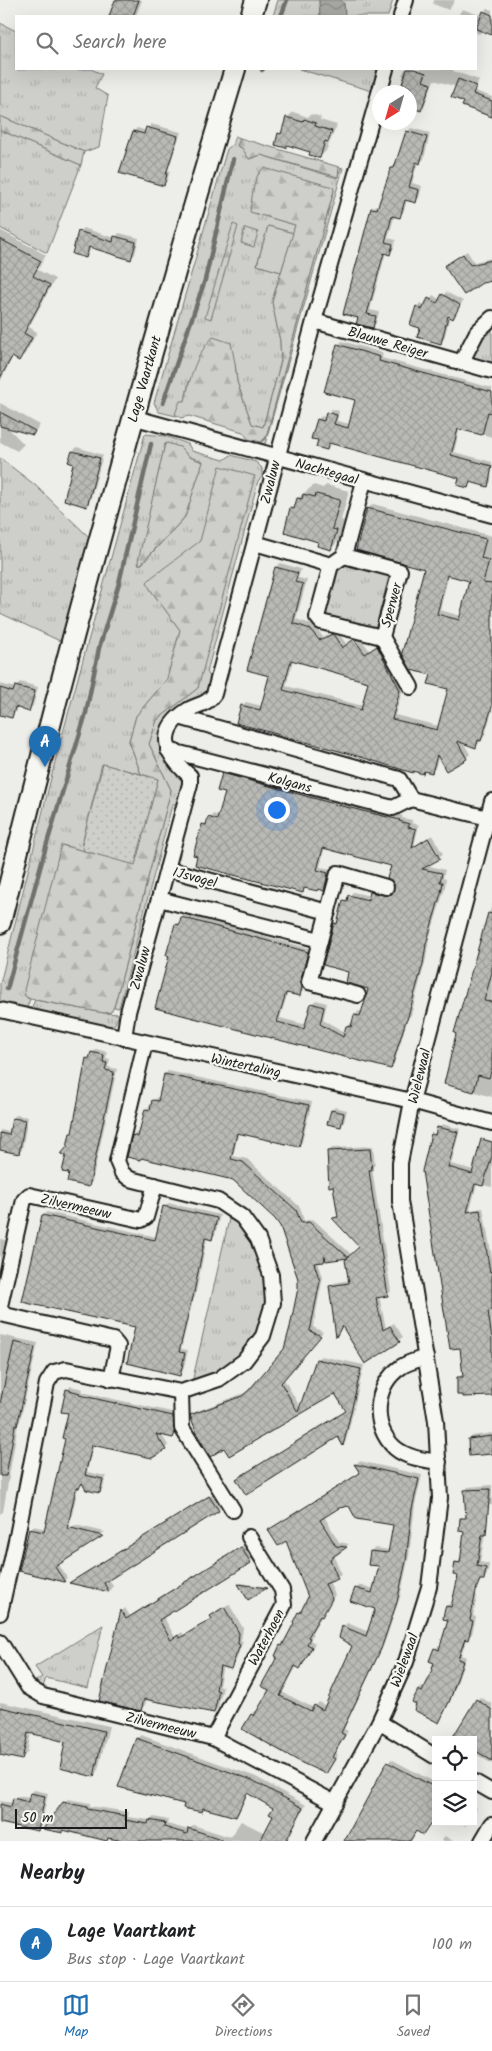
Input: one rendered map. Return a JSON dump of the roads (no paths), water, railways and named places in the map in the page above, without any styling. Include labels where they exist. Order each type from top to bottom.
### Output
[{"type":"street","points":[[251,15],[256,0]]},
{"type":"street","points":[[401,15],[406,0]]},
{"type":"street","name":"Lage Vaartkant","points":[[0,923],[38,766],[132,417],[235,70]]},
{"type":"street","name":"Zwaluw","points":[[179,718],[189,710],[209,702],[214,694],[314,322],[386,70]]},
{"type":"street","points":[[462,363],[477,332],[492,318]]},
{"type":"street","name":"Blauwe Reiger","points":[[314,322],[492,371]]},
{"type":"street","name":"Nachtegaal","points":[[132,417],[492,516]]},
{"type":"street","points":[[255,543],[331,565],[344,556],[364,481]]},
{"type":"street","name":"Sperwer","points":[[344,556],[400,571],[382,637],[411,688]]},
{"type":"street","name":"Sperwer","points":[[331,565],[317,617],[321,622],[382,637]]},
{"type":"street","points":[[167,869],[190,784],[190,776],[174,761],[168,750],[168,734],[179,718],[399,779],[411,799],[490,818]]},
{"type":"street","name":"Kolgans","points":[[168,750],[393,808],[411,799]]},
{"type":"street","name":"Wielewaal","points":[[314,1841],[379,1722],[406,1662],[429,1587],[440,1498],[439,1462],[436,1420],[400,1200],[400,1163],[412,1101],[490,818],[492,801]]},
{"type":"street","name":"IJsvogel","points":[[159,899],[167,869],[328,912]]},
{"type":"street","points":[[358,995],[309,982],[338,873],[386,887]]},
{"type":"street","points":[[159,899],[320,940]]},
{"type":"street","name":"Zwaluw","points":[[124,1038],[128,1012],[159,899]]},
{"type":"street","name":"Wintertaling","points":[[0,1010],[412,1101],[492,1123]]},
{"type":"street","points":[[0,1614],[46,1383],[54,1372],[66,1369],[181,1392],[219,1378],[244,1362],[263,1336],[272,1303],[271,1275],[258,1239],[242,1218],[218,1202],[130,1180],[122,1173],[117,1161],[145,1043]]},
{"type":"street","name":"Zilvermeeuw","points":[[111,1379],[118,1346],[113,1340],[5,1315],[0,1308],[24,1200],[29,1195],[141,1220],[146,1216],[155,1185]]},
{"type":"street","points":[[426,1357],[401,1366],[384,1384],[378,1409],[384,1434],[396,1448],[414,1458],[439,1462]]},
{"type":"street","points":[[181,1392],[182,1428],[232,1510]]},
{"type":"street","name":"Waterhoen","points":[[213,1738],[284,1605],[282,1590],[249,1537]]},
{"type":"street","name":"Zilvermeeuw","points":[[0,1642],[28,1687],[43,1696],[213,1738],[335,1803]]},
{"type":"street","points":[[379,1722],[432,1755]]},
{"type":"street","points":[[477,1783],[492,1792]]},
{"type":"street","points":[[482,1841],[492,1824]]},
{"type":"water","points":[[319,0],[341,0],[344,4],[345,15],[320,15]]},
{"type":"waterway","points":[[281,15],[287,0]]},
{"type":"waterway","points":[[163,403],[205,280],[233,159]]},
{"type":"waterway","points":[[7,989],[45,850],[86,713],[99,648],[119,583],[151,444]]},
{"type":"place","name":"Lage Vaartkant","points":[[45,767]]}]
